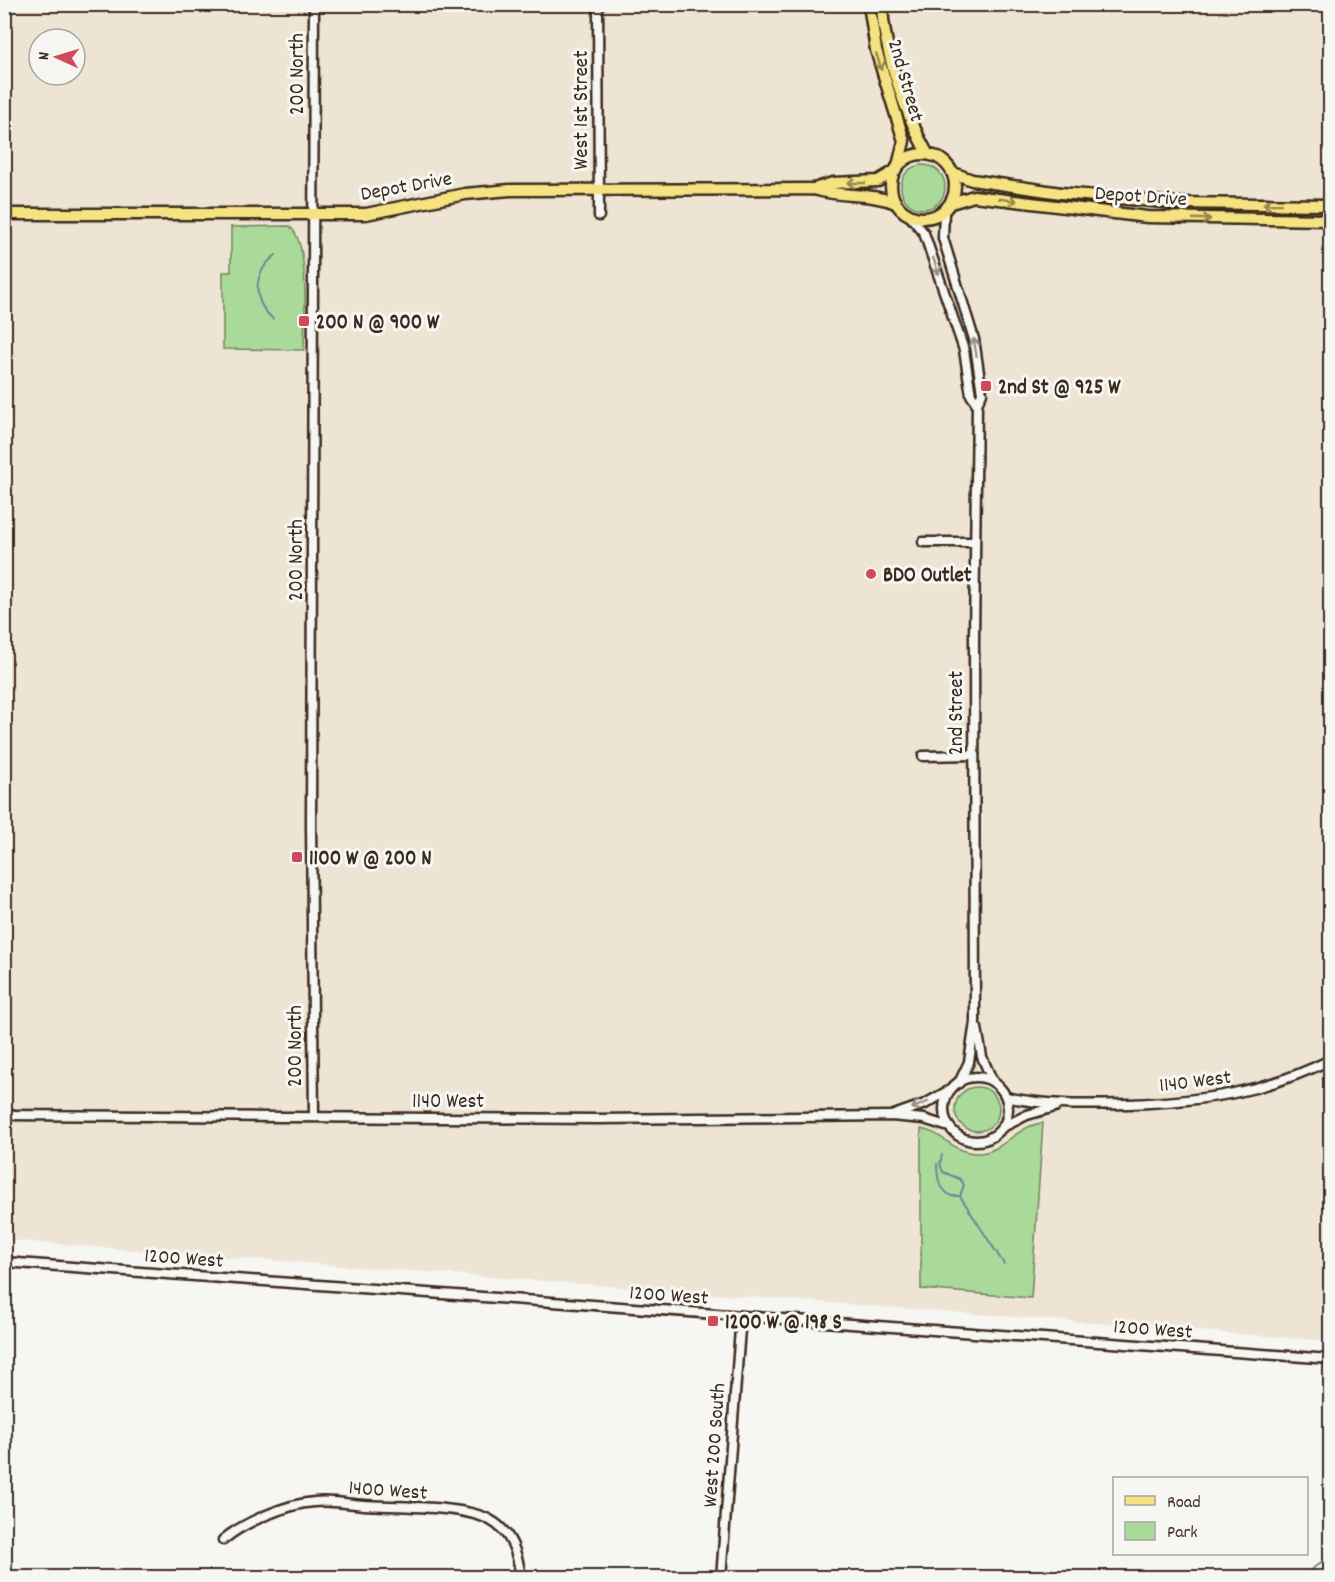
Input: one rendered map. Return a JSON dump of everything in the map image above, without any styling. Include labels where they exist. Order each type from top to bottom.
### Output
[{"type":"main road","name":"2nd Street","points":[[869,4],[876,50],[904,141],[896,168]]},
{"type":"main road","name":"2nd Street","points":[[882,4],[887,49],[918,137],[927,153]]},
{"type":"main road","points":[[927,153],[944,160],[953,172],[956,190],[948,208],[931,218],[920,219],[909,215],[896,203],[891,188],[896,168],[906,159],[927,153]]},
{"type":"main road","name":"Depot Drive","points":[[4,214],[366,214],[486,191],[814,189],[832,183],[878,182],[896,168]]},
{"type":"main road","name":"Depot Drive","points":[[953,172],[972,180],[1116,199],[1175,203],[1330,205]]},
{"type":"main road","name":"Depot Drive","points":[[814,189],[834,196],[882,197],[896,203]]},
{"type":"main road","name":"Depot Drive","points":[[948,208],[974,196],[1147,217],[1330,220]]},
{"type":"street","name":"200 North","points":[[314,4],[311,824],[314,1116]]},
{"type":"street","name":"West 1st Street","points":[[598,4],[598,216]]},
{"type":"street","name":"2nd Street","points":[[948,208],[943,238],[974,339],[982,393],[977,404],[974,542],[975,1022],[969,1062],[959,1083]]},
{"type":"street","name":"2nd Street","points":[[909,215],[924,233],[964,350],[971,395],[977,404]]},
{"type":"street","points":[[923,542],[974,542]]},
{"type":"street","points":[[923,756],[974,755]]},
{"type":"street","name":"2nd Street","points":[[975,1022],[982,1057],[993,1082]]},
{"type":"street","name":"1140 West","points":[[1006,1097],[1058,1106],[1182,1102],[1223,1097],[1290,1078],[1330,1060]]},
{"type":"street","points":[[977,1078],[993,1082],[1006,1097],[1008,1107],[1002,1127],[995,1135],[976,1141],[957,1135],[949,1128],[943,1109],[948,1091],[959,1083],[977,1078]]},
{"type":"street","name":"1140 West","points":[[891,1116],[925,1104],[948,1091]]},
{"type":"street","name":"1140 West","points":[[1002,1127],[1027,1115],[1058,1106]]},
{"type":"street","name":"1140 West","points":[[4,1115],[598,1119],[891,1116],[924,1119],[949,1128]]},
{"type":"street","name":"1200 West","points":[[4,1262],[1330,1359]]},
{"type":"street","name":"West 200 South","points":[[721,1578],[741,1316]]},
{"type":"street","name":"1400 West","points":[[223,1540],[238,1528],[284,1508],[314,1502],[466,1512],[491,1520],[502,1529],[512,1542],[521,1578]]},
{"type":"shaded area","points":[[4,5],[1330,5],[1330,1341],[5,1240]]},
{"type":"green space","points":[[923,165],[932,166],[939,171],[944,178],[944,196],[939,203],[932,208],[923,209],[914,208],[907,203],[902,196],[901,187],[902,178],[907,171],[914,166]]},
{"type":"green space","points":[[289,226],[296,235],[301,248],[305,284],[304,350],[223,349],[223,272],[231,272],[231,227]]},
{"type":"green space","points":[[977,1087],[986,1088],[993,1093],[998,1100],[998,1118],[993,1125],[986,1130],[977,1131],[968,1130],[961,1125],[956,1118],[955,1109],[956,1100],[961,1093],[968,1088]]},
{"type":"green space","points":[[1043,1123],[1031,1298],[921,1289],[921,1129],[936,1134],[961,1150],[976,1153],[994,1149],[1025,1129]]},
{"type":"waterway","points":[[273,319],[261,303],[258,286],[263,270],[276,255]]},
{"type":"waterway","points":[[937,1164],[941,1186],[951,1196],[960,1196],[964,1185],[960,1179],[943,1172],[940,1164],[942,1155]]},
{"type":"waterway","points":[[960,1196],[1004,1264]]},
{"type":"waterway","points":[[1301,1578],[1330,1555]]},
{"type":"place","name":"200 N @ 900 W","points":[[304,321]]},
{"type":"place","name":"2nd St @ 925 W","points":[[986,386]]},
{"type":"place","name":"BDO Outlet","points":[[871,574]]},
{"type":"place","name":"1100 W @ 200 N","points":[[297,857]]},
{"type":"place","name":"1200 W @ 198 S","points":[[713,1321]]}]
